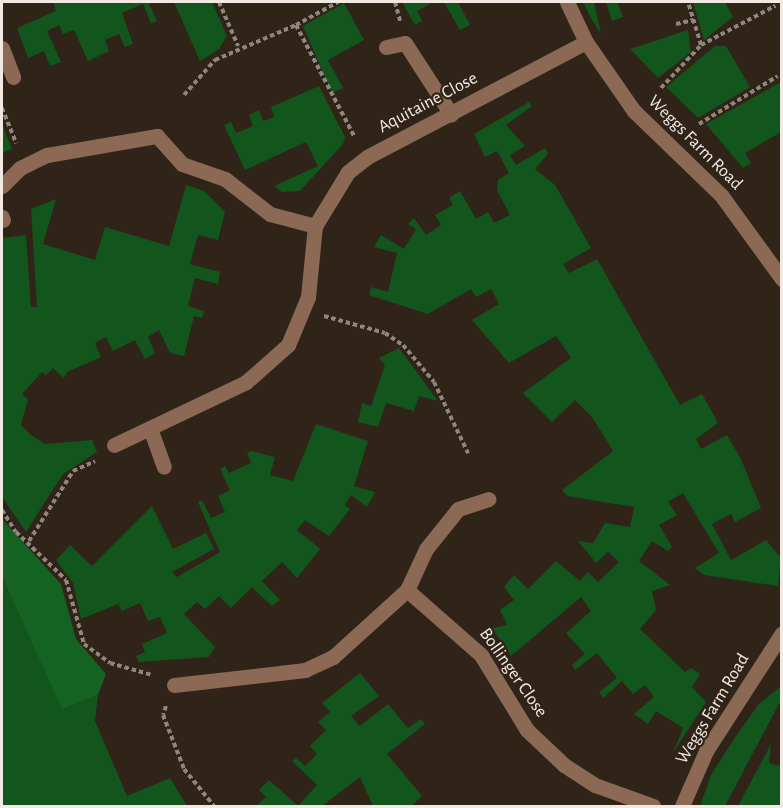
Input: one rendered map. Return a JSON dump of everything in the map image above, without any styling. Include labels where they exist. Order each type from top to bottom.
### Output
[{"type":"street","name":"Weggs Farm Road","points":[[567,2],[586,42],[633,111],[721,195],[780,272]]},
{"type":"street","name":"Aquitaine Close","points":[[109,450],[246,382],[288,345],[308,297],[315,226],[348,172],[367,157],[586,42]]},
{"type":"street","points":[[386,47],[405,43],[451,114]]},
{"type":"street","points":[[2,48],[13,77]]},
{"type":"street","points":[[2,186],[20,168],[47,154],[158,136],[183,164],[225,178],[270,214],[315,226]]},
{"type":"street","points":[[150,428],[164,466]]},
{"type":"street","points":[[174,685],[305,670],[333,657],[407,590],[426,549],[458,509],[488,499]]},
{"type":"street","name":"Bollinger Close","points":[[407,590],[481,655],[526,730],[564,765],[595,785],[653,807]]},
{"type":"street","name":"Weggs Farm Road","points":[[682,807],[706,751],[781,636]]},
{"type":"path","points":[[219,2],[238,46]]},
{"type":"path","points":[[184,95],[215,60],[238,46],[296,25],[338,2]]},
{"type":"path","points":[[688,2],[700,45]]},
{"type":"path","points":[[661,88],[700,45],[775,6]]},
{"type":"path","points":[[676,24],[694,20]]},
{"type":"path","points":[[296,25],[323,86],[367,157]]},
{"type":"path","points":[[699,124],[778,76]]},
{"type":"path","points":[[324,316],[385,333],[409,351],[434,382],[468,453]]},
{"type":"path","points":[[29,541],[73,471],[109,450]]},
{"type":"path","points":[[2,510],[66,579],[84,644],[110,663],[174,685],[163,715],[184,769],[214,807]]},
{"type":"green space","points":[[53,2],[154,2],[149,4],[157,21],[151,23],[143,4],[122,13],[133,44],[125,47],[119,34],[105,40],[109,51],[88,61],[74,30],[63,34],[59,25],[47,31],[61,62],[50,66],[44,51],[28,58],[17,28],[56,11]]},
{"type":"green space","points":[[174,2],[212,2],[227,36],[219,49],[200,61]]},
{"type":"green space","points":[[402,2],[433,2],[417,11],[422,21],[415,25]]},
{"type":"green space","points":[[444,2],[458,2],[470,25],[460,30]]},
{"type":"green space","points":[[583,2],[594,2],[601,34],[592,20]]},
{"type":"green space","points":[[606,2],[617,2],[623,17],[612,21]]},
{"type":"green space","points":[[693,2],[725,2],[733,17],[704,40]]},
{"type":"green space","points":[[344,3],[364,40],[328,60],[343,88],[332,93],[303,26]]},
{"type":"green space","points":[[688,30],[691,52],[658,78],[630,49]]},
{"type":"green space","points":[[715,46],[726,46],[750,87],[698,118],[666,87]]},
{"type":"green space","points":[[781,82],[781,132],[745,153],[751,163],[743,168],[706,124]]},
{"type":"green space","points":[[319,86],[345,137],[343,144],[300,191],[282,192],[274,186],[318,166],[306,142],[245,170],[224,125],[231,122],[236,133],[253,126],[249,115],[259,110],[263,121],[274,117],[271,107]]},
{"type":"green space","points":[[529,102],[532,106],[506,125],[525,146],[510,155],[516,165],[545,148],[548,154],[535,169],[555,185],[591,248],[563,264],[569,273],[597,259],[680,405],[702,394],[718,423],[696,439],[701,449],[727,435],[741,459],[761,508],[735,522],[731,514],[712,524],[731,560],[766,540],[781,558],[778,586],[704,575],[695,568],[719,553],[683,493],[668,502],[677,515],[659,525],[672,547],[668,551],[652,541],[639,561],[670,585],[652,591],[656,610],[640,629],[685,672],[691,668],[700,674],[692,687],[706,702],[673,753],[683,728],[656,711],[648,724],[634,714],[654,697],[645,685],[633,694],[622,681],[603,698],[599,692],[617,678],[597,653],[575,670],[572,665],[585,654],[566,633],[591,611],[581,597],[511,656],[492,628],[507,625],[500,610],[514,600],[504,587],[514,575],[528,589],[556,561],[580,581],[588,572],[598,582],[619,562],[608,552],[596,563],[578,541],[593,543],[605,523],[630,527],[634,507],[567,496],[562,490],[613,451],[592,417],[575,400],[552,422],[523,393],[571,358],[556,336],[509,363],[472,320],[499,304],[491,289],[476,297],[471,289],[428,314],[369,295],[371,287],[388,292],[397,253],[374,247],[381,235],[404,249],[416,229],[408,224],[414,218],[426,235],[441,225],[435,215],[453,205],[449,198],[460,191],[476,219],[488,212],[494,223],[510,215],[497,190],[498,180],[509,173],[497,151],[485,157],[474,134]]},
{"type":"green space","points":[[2,124],[12,149],[2,153]]},
{"type":"green space","points":[[186,185],[204,191],[225,212],[218,240],[198,235],[190,264],[220,272],[218,284],[195,278],[188,306],[204,311],[202,318],[194,316],[184,356],[170,353],[159,330],[148,337],[155,353],[145,359],[135,340],[113,351],[106,337],[95,343],[101,357],[67,372],[64,378],[53,368],[46,375],[42,372],[22,394],[28,399],[21,425],[31,435],[45,444],[92,440],[97,452],[63,474],[26,532],[2,497],[2,238],[26,235],[31,307],[37,307],[31,209],[56,199],[43,244],[95,260],[105,227],[169,246]]},
{"type":"green space","points":[[399,348],[438,401],[419,396],[414,411],[386,403],[378,427],[358,422],[362,403],[371,406],[385,365],[379,358]]},
{"type":"green space","points":[[316,424],[368,441],[354,486],[375,492],[367,507],[351,495],[345,505],[350,509],[329,536],[305,520],[297,530],[320,549],[297,578],[282,562],[262,581],[280,600],[272,606],[252,587],[231,608],[219,596],[205,609],[197,602],[184,614],[215,647],[209,657],[139,662],[136,656],[145,652],[142,644],[167,633],[160,617],[148,621],[140,603],[122,611],[118,604],[81,619],[73,583],[56,560],[70,545],[92,566],[152,506],[173,549],[206,533],[214,549],[172,572],[177,577],[220,552],[198,502],[202,500],[211,518],[225,512],[218,496],[230,490],[220,469],[225,466],[229,473],[251,463],[247,453],[251,451],[275,457],[270,475],[293,481]]},
{"type":"green space","points":[[2,519],[61,584],[76,639],[106,674],[98,695],[62,709],[2,577]]},
{"type":"green space","points":[[2,577],[62,708],[98,695],[95,721],[127,796],[170,778],[187,806],[2,806]]},
{"type":"green space","points":[[360,673],[379,696],[351,716],[360,726],[388,704],[408,728],[421,719],[425,724],[387,754],[422,796],[411,806],[373,806],[360,777],[322,806],[298,806],[317,785],[292,761],[296,758],[305,766],[317,754],[310,746],[326,730],[318,722],[330,712],[322,703]]},
{"type":"green space","points":[[781,686],[781,700],[725,806],[700,806],[711,775],[734,739],[758,705]]},
{"type":"green space","points":[[771,744],[769,763],[781,766],[781,806],[738,806]]},
{"type":"green space","points":[[269,780],[298,806],[256,806],[266,797],[259,790]]}]
